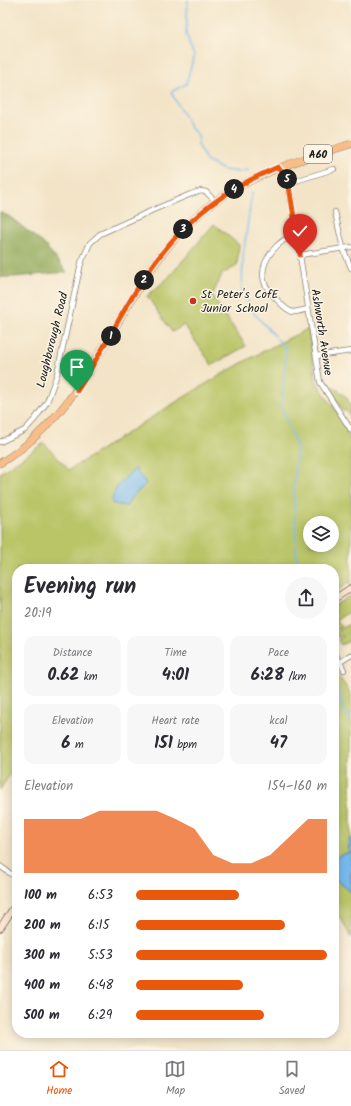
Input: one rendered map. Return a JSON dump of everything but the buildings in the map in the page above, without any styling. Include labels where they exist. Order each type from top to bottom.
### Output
[{"type":"main road","name":"A60","points":[[0,463],[32,441],[64,408],[93,367],[131,300],[157,260],[185,228],[215,201],[247,182],[281,166],[351,144]]},
{"type":"main road","points":[[339,596],[351,588]]},
{"type":"main road","points":[[0,928],[12,910]]},
{"type":"street","name":"Ashworth Avenue","points":[[281,166],[289,175],[288,181],[321,384],[351,430]]},
{"type":"street","points":[[288,181],[334,169]]},
{"type":"street","name":"Loughborough Road","points":[[0,442],[25,430],[36,419],[47,402],[57,374],[81,263],[90,243],[100,234],[191,194],[201,191],[209,194],[215,201]]},
{"type":"street","points":[[335,212],[343,248],[351,268]]},
{"type":"street","points":[[297,234],[282,241],[270,254],[265,267],[263,279],[272,295],[293,312],[308,309]]},
{"type":"street","points":[[300,255],[351,247]]},
{"type":"street","points":[[316,356],[351,351]]},
{"type":"street","points":[[344,670],[339,663],[351,655]]},
{"type":"street","points":[[0,866],[12,874]]},
{"type":"green space","points":[[0,212],[10,217],[44,244],[67,272],[0,277]]},
{"type":"green space","points":[[214,224],[239,245],[237,266],[222,274],[212,296],[246,346],[212,365],[184,325],[172,332],[147,296],[168,278]]},
{"type":"green space","points":[[308,329],[316,381],[344,423],[351,443],[351,582],[339,589],[339,564],[12,564],[12,773],[11,772],[0,790],[0,473],[44,443],[69,470],[216,378],[277,344]]},
{"type":"green space","points":[[326,383],[348,399],[351,409],[351,417],[346,410],[344,412]]},
{"type":"green space","points":[[351,595],[351,611],[339,618],[339,603]]},
{"type":"green space","points":[[339,623],[343,628],[351,623],[351,640],[341,645],[339,639],[343,637],[342,635],[339,637]]},
{"type":"green space","points":[[339,677],[351,694],[351,938],[339,917]]},
{"type":"water","points":[[136,468],[146,484],[131,498],[127,506],[112,504],[112,499],[116,488],[123,479]]},
{"type":"water","points":[[351,837],[351,892],[339,882],[339,856],[349,852],[349,839]]},
{"type":"waterway","points":[[188,0],[186,35],[194,56],[186,84],[171,92],[190,127],[198,136],[198,144],[206,161],[224,170],[240,172],[248,170]]},
{"type":"waterway","points":[[252,192],[243,257],[242,289],[252,311],[275,336]]},
{"type":"waterway","points":[[277,339],[286,348],[282,408],[297,448],[294,495],[297,564]]},
{"type":"waterway","points":[[339,694],[344,711],[351,719]]},
{"type":"place","name":"St Peter's CofE Junior School","points":[[193,301]]},
{"type":"route","points":[[77,391],[93,367],[131,300],[157,260],[194,219],[228,192],[263,173],[278,167],[288,180],[300,255]]}]
